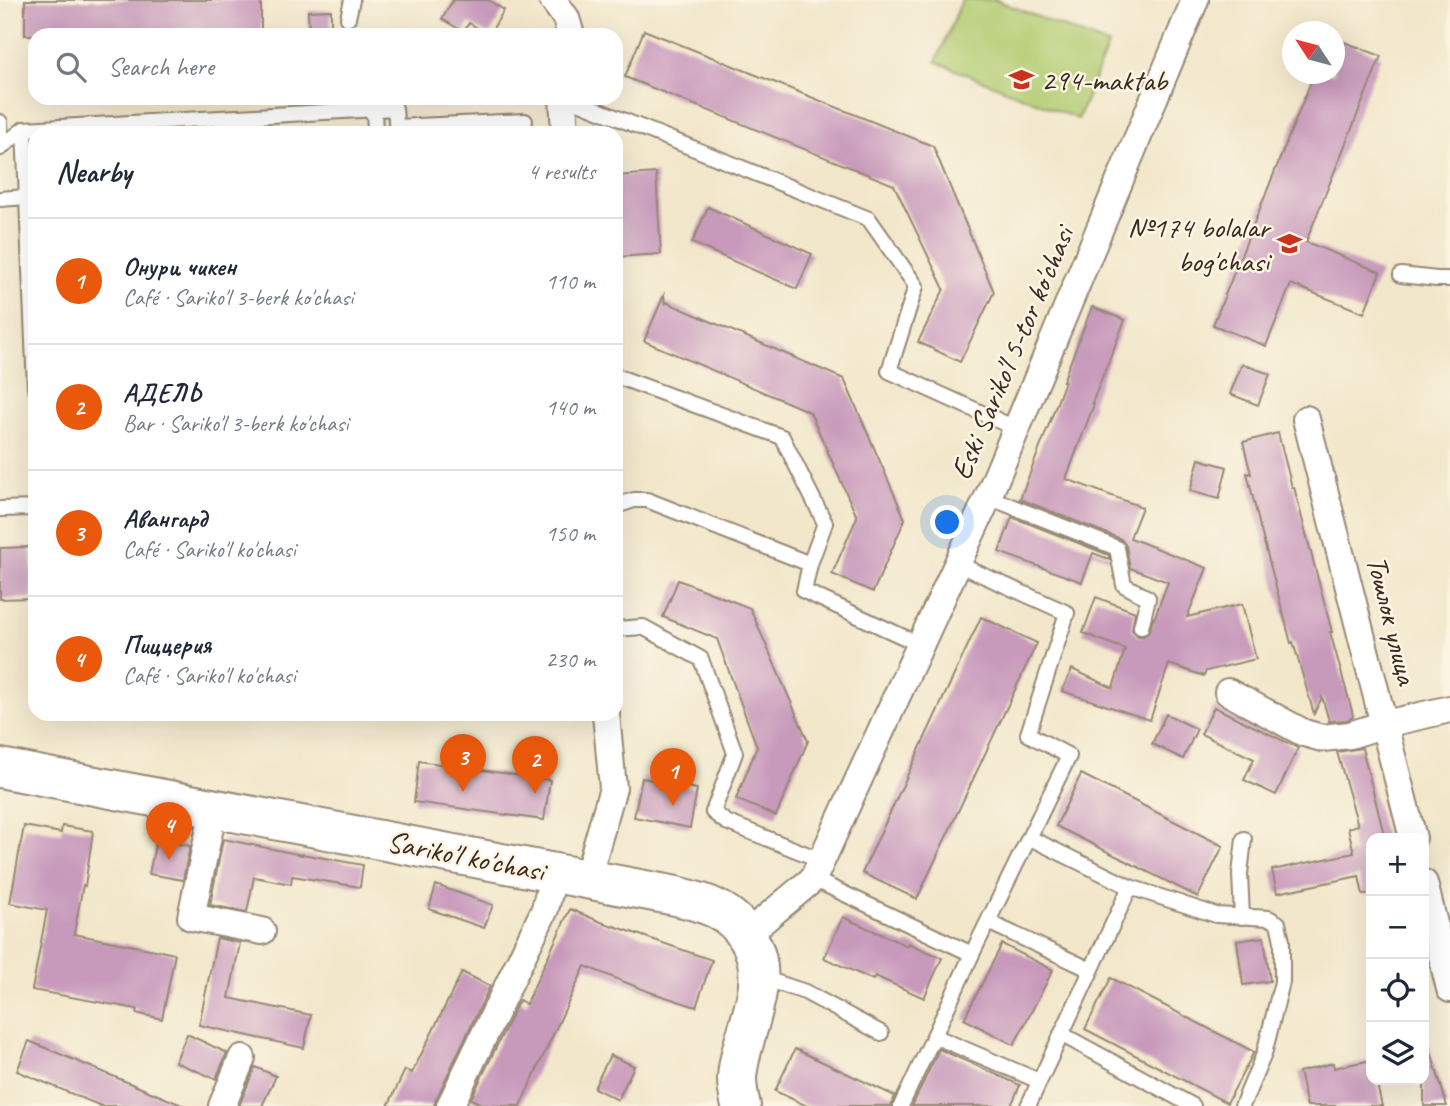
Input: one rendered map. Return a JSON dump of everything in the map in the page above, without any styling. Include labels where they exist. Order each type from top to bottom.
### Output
[{"type":"main road","name":"Sariko'l ko'chasi","points":[[0,768],[705,903],[723,912],[740,926],[756,954],[759,976],[756,998],[737,1077],[741,1106]]},
{"type":"street","points":[[553,0],[566,18],[569,28]]},
{"type":"street","name":"Eski Sariko'l 5-tor ko'chasi","points":[[746,934],[817,869],[988,497],[1195,0]]},
{"type":"street","points":[[565,126],[566,105]]},
{"type":"street","name":"Тошлок улица","points":[[1306,419],[1412,833]]},
{"type":"street","points":[[1228,692],[1304,733],[1322,738],[1350,735],[1450,709]]},
{"type":"street","points":[[450,1106],[545,909],[571,876],[614,788],[607,721]]},
{"type":"street","points":[[214,808],[191,918],[262,931]]},
{"type":"street","points":[[1427,896],[1450,989]]},
{"type":"street","points":[[222,1106],[242,1058]]},
{"type":"lane","points":[[348,18],[352,0]]},
{"type":"lane","points":[[584,105],[869,219],[916,286],[889,371],[1017,429]]},
{"type":"lane","points":[[76,126],[395,108],[396,126]]},
{"type":"lane","points":[[374,109],[375,126]]},
{"type":"lane","points":[[453,126],[525,121]]},
{"type":"lane","points":[[0,122],[0,148]]},
{"type":"lane","points":[[24,129],[28,221]]},
{"type":"lane","points":[[0,148],[28,129]]},
{"type":"lane","points":[[0,199],[27,197]]},
{"type":"lane","points":[[1401,275],[1450,279]]},
{"type":"lane","points":[[623,379],[782,437],[825,523],[810,564],[804,591],[921,645]]},
{"type":"lane","points":[[988,497],[1117,548],[1124,585],[1148,598],[1141,627]]},
{"type":"lane","points":[[623,504],[647,500],[810,564]]},
{"type":"lane","points":[[0,509],[28,508]]},
{"type":"lane","points":[[901,1106],[1069,756],[1028,734],[1067,613],[958,564]]},
{"type":"lane","points":[[623,628],[643,627],[701,659],[735,753],[713,812],[726,822],[972,954]]},
{"type":"lane","points":[[1030,838],[1130,887],[1216,915],[1269,918],[1278,923],[1282,941],[1282,982],[1264,1054],[1242,1106]]},
{"type":"lane","points":[[1242,917],[1240,874],[1244,839]]},
{"type":"lane","points":[[1028,1106],[1130,887]]},
{"type":"lane","points":[[988,922],[1091,970]]},
{"type":"lane","points":[[759,976],[805,992],[881,1032]]},
{"type":"lane","points":[[1061,1034],[1193,1106]]},
{"type":"lane","points":[[934,1036],[1039,1081]]},
{"type":"green space","points":[[962,0],[996,0],[1108,45],[1078,119],[936,62]]},
{"type":"building","points":[[25,0],[261,0],[261,28],[28,28],[28,35],[25,35]]},
{"type":"building","points":[[453,0],[488,0],[504,10],[493,28],[477,28],[469,23],[466,28],[457,28],[442,19]]},
{"type":"building","points":[[331,10],[331,28],[309,28],[308,11]]},
{"type":"building","points":[[644,30],[933,146],[994,292],[960,362],[918,342],[944,289],[894,185],[625,77]]},
{"type":"building","points":[[1345,42],[1381,56],[1306,242],[1380,272],[1364,313],[1291,284],[1266,346],[1213,325],[1310,84],[1345,84]]},
{"type":"building","points":[[656,173],[661,254],[623,257],[623,175]]},
{"type":"building","points":[[708,207],[812,254],[797,289],[692,243]]},
{"type":"building","points":[[664,295],[665,305],[666,302],[844,379],[905,519],[873,592],[832,574],[857,517],[810,412],[644,341]]},
{"type":"building","points":[[1092,307],[1125,320],[1066,479],[1142,507],[1130,538],[1207,568],[1187,617],[1242,604],[1256,659],[1206,671],[1204,676],[1169,664],[1150,720],[1062,691],[1072,669],[1113,688],[1125,649],[1083,633],[1096,597],[1135,612],[1132,630],[1138,636],[1143,636],[1150,630],[1168,582],[1130,568],[1126,546],[1121,539],[1020,499]]},
{"type":"building","points":[[1242,364],[1270,374],[1258,405],[1230,394]]},
{"type":"building","points":[[1278,433],[1352,711],[1353,717],[1347,720],[1329,721],[1322,697],[1314,714],[1293,642],[1291,643],[1247,473],[1251,474],[1243,442]]},
{"type":"building","points":[[1199,459],[1227,467],[1219,499],[1190,491]]},
{"type":"building","points":[[1012,517],[1109,555],[1109,559],[1093,553],[1082,582],[999,552]]},
{"type":"building","points":[[28,547],[28,598],[0,599],[0,548]]},
{"type":"building","points":[[678,580],[750,608],[808,741],[776,816],[736,799],[757,747],[717,639],[663,617]]},
{"type":"building","points":[[981,617],[1037,643],[917,899],[862,873]]},
{"type":"building","points":[[1214,707],[1298,748],[1276,795],[1244,780],[1254,759],[1201,734]]},
{"type":"building","points":[[1166,714],[1197,729],[1183,759],[1152,744]]},
{"type":"building","points":[[1362,748],[1384,833],[1366,833],[1366,895],[1363,895],[1359,876],[1277,893],[1272,870],[1354,853],[1348,828],[1358,825],[1337,752]]},
{"type":"building","points":[[419,761],[550,780],[544,820],[414,802]]},
{"type":"building","points":[[1081,774],[1223,846],[1198,897],[1056,826]]},
{"type":"building","points":[[642,778],[697,789],[690,828],[634,817]]},
{"type":"building","points":[[24,826],[61,833],[62,826],[93,831],[85,886],[83,885],[74,934],[175,954],[162,1019],[136,1013],[137,1009],[32,990],[47,910],[10,903]]},
{"type":"building","points":[[223,839],[363,865],[360,887],[292,876],[291,884],[254,877],[247,912],[210,905]]},
{"type":"building","points":[[156,840],[190,846],[183,880],[149,874]]},
{"type":"building","points":[[436,885],[493,905],[484,928],[429,909]]},
{"type":"building","points":[[570,909],[613,927],[712,960],[696,1007],[585,966],[520,1106],[485,1106],[471,1099],[519,1000],[526,1004]]},
{"type":"building","points":[[843,917],[907,946],[908,943],[942,958],[924,998],[875,976],[873,980],[824,958]]},
{"type":"building","points":[[1264,937],[1270,981],[1243,985],[1237,941]]},
{"type":"building","points":[[217,938],[240,943],[229,998],[311,1015],[304,1048],[199,1025]]},
{"type":"building","points":[[1002,944],[1053,970],[1014,1045],[964,1019]]},
{"type":"building","points":[[462,972],[490,986],[434,1106],[388,1106],[405,1070],[412,1073]]},
{"type":"building","points":[[1111,978],[1254,1052],[1227,1103],[1085,1029]]},
{"type":"building","points":[[187,1034],[227,1053],[216,1079],[175,1062]]},
{"type":"building","points":[[29,1041],[184,1106],[101,1106],[17,1071]]},
{"type":"building","points":[[1429,1045],[1447,1106],[1424,1106],[1424,1085],[1429,1085]]},
{"type":"building","points":[[795,1049],[895,1096],[891,1106],[807,1106],[775,1091]]},
{"type":"building","points":[[939,1049],[1020,1085],[1011,1106],[912,1106]]},
{"type":"building","points":[[610,1055],[634,1066],[618,1100],[594,1088]]},
{"type":"building","points":[[1366,1061],[1366,1085],[1377,1085],[1382,1106],[1307,1106],[1299,1072],[1333,1063],[1334,1068]]},
{"type":"building","points":[[255,1067],[276,1076],[262,1106],[239,1106]]},
{"type":"place","name":"294-maktab","points":[[1021,80]]},
{"type":"place","name":"№174 bolalar bog'chasi","points":[[1289,244]]},
{"type":"place","name":"Авангард","points":[[463,792]]},
{"type":"place","name":"АДЕЛЬ","points":[[535,794]]},
{"type":"place","name":"Онури чикен","points":[[673,806]]},
{"type":"place","name":"Пиццерия","points":[[169,860]]}]
